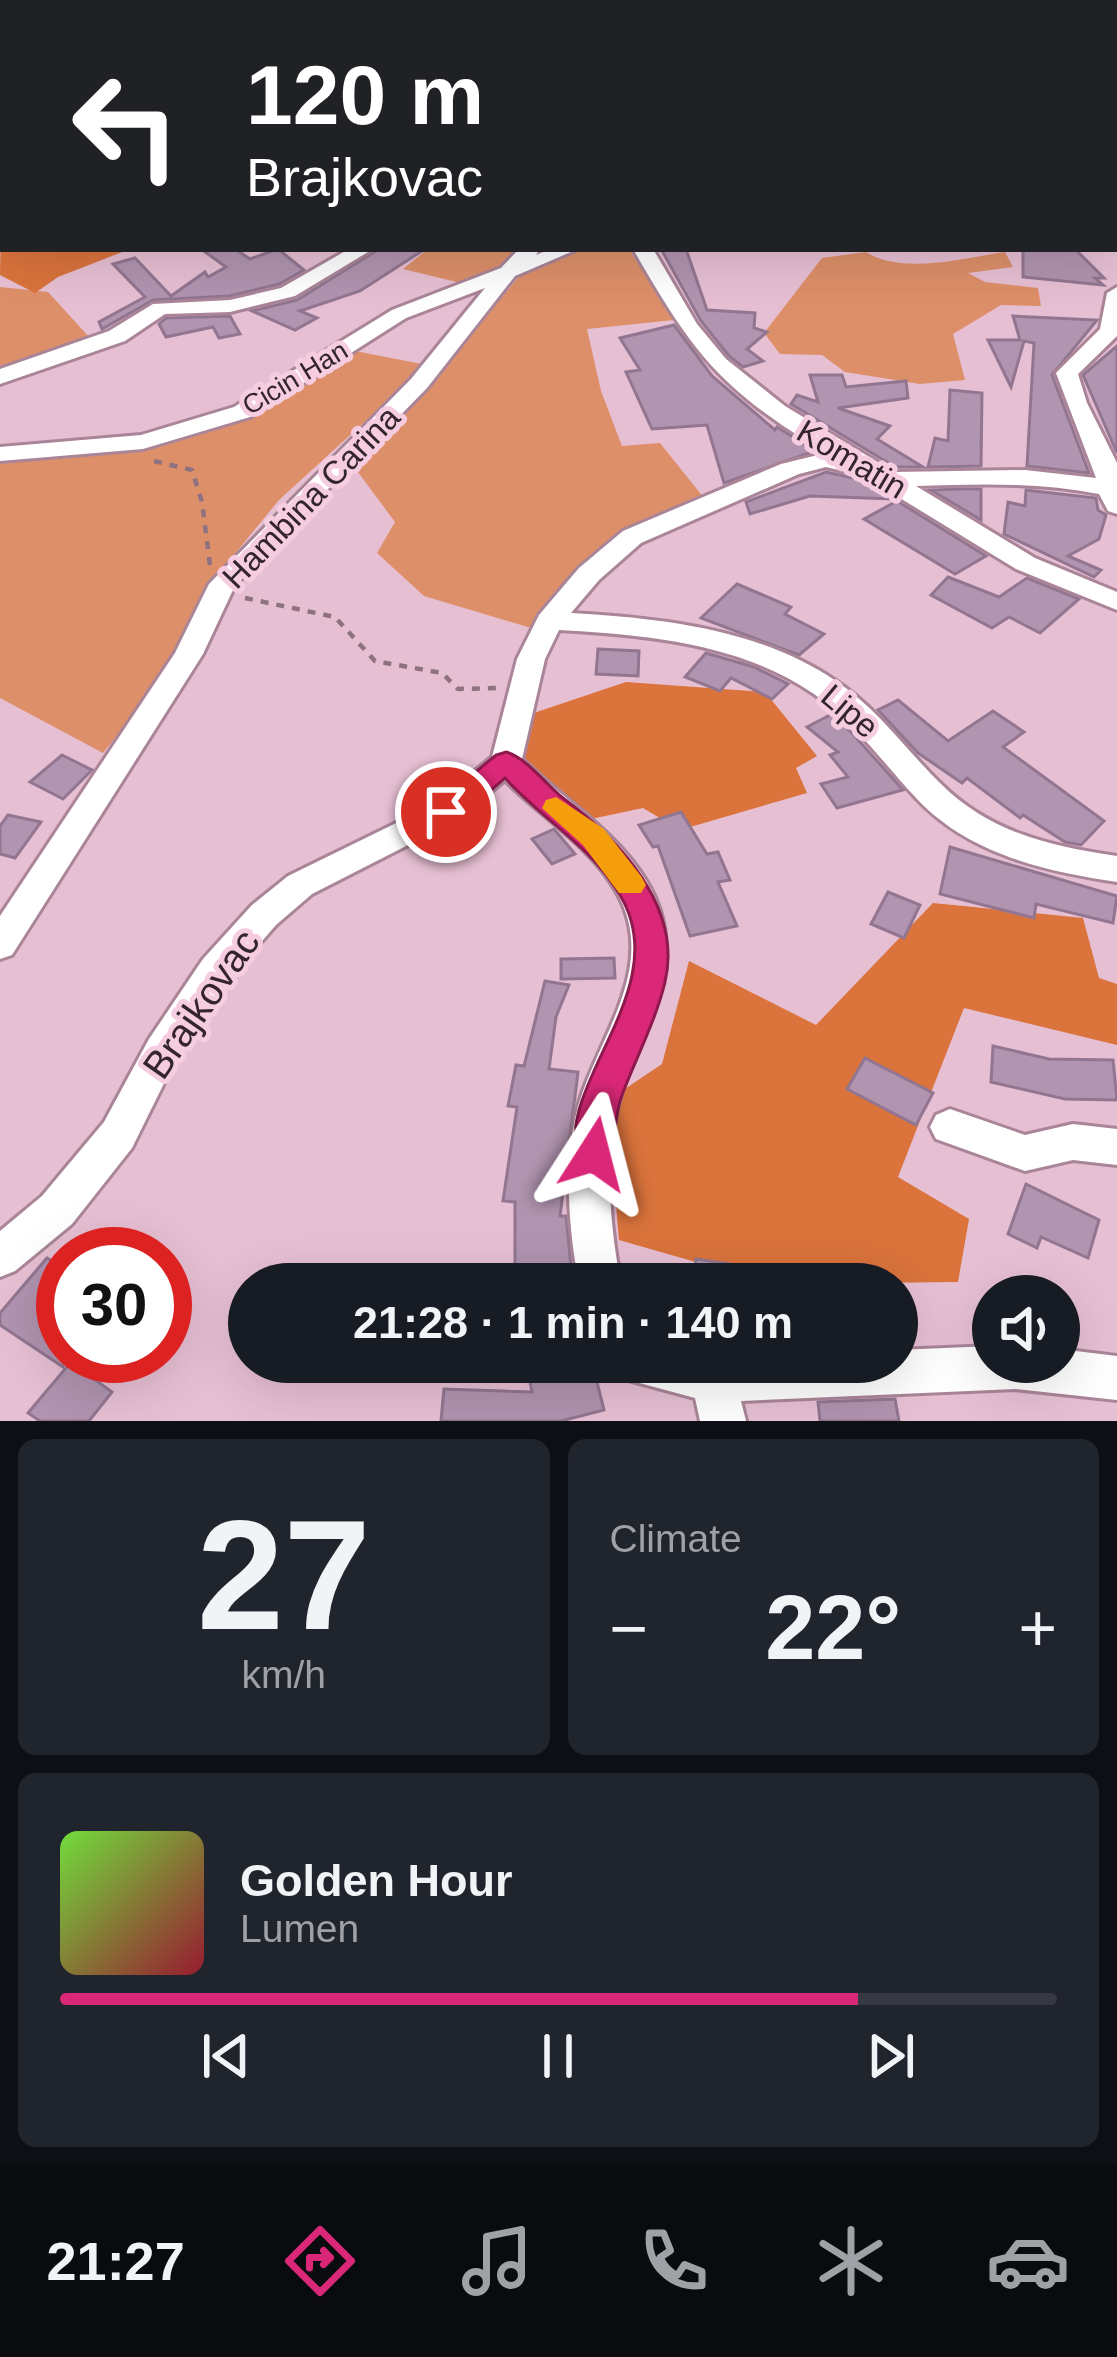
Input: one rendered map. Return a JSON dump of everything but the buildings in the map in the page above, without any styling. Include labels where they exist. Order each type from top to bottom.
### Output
[{"type":"street","points":[[0,377],[117,336],[160,308],[230,306],[288,292],[358,252]]},
{"type":"street","name":"Hambina Carina","points":[[0,946],[189,654],[220,590],[443,357],[488,303],[507,271],[527,252]]},
{"type":"street","name":"Cicin Han","points":[[0,454],[143,442],[242,412],[399,314],[560,252]]},
{"type":"street","name":"Komatin","points":[[646,252],[688,326],[714,360],[782,416],[1056,581],[1117,601]]},
{"type":"street","points":[[1112,497],[1101,452],[1068,387],[1067,373],[1116,321],[1117,293]]},
{"type":"street","points":[[598,1263],[593,1191],[596,1118],[650,980],[651,939],[637,895],[615,862],[594,837],[533,790],[506,762],[522,688],[549,621],[589,574],[632,537],[811,463],[846,462],[880,475],[1065,479],[1112,497]]},
{"type":"street","name":"Lipe","points":[[549,621],[686,635],[782,665],[821,684],[862,716],[944,807],[971,827],[1010,843],[1117,869]]},
{"type":"street","name":"Brajkovac","points":[[0,1257],[57,1210],[118,1135],[162,1050],[216,969],[264,915],[300,885],[446,812],[506,762]]},
{"type":"street","points":[[950,1127],[1025,1153],[1073,1142],[1117,1147]]},
{"type":"street","points":[[681,1383],[719,1401],[1015,1367],[1117,1378]]},
{"type":"path","points":[[148,460],[192,470],[203,490],[200,519],[213,582],[220,590],[267,605],[334,616],[375,661],[442,673],[458,688],[522,688]]},
{"type":"shaded area","points":[[0,252],[122,252],[58,277],[35,293],[0,275]]},
{"type":"shaded area","points":[[424,252],[514,252],[503,264],[465,284],[403,269]]},
{"type":"shaded area","points":[[575,252],[631,252],[674,320],[587,329],[601,391],[622,446],[660,443],[704,498],[617,539],[531,628],[424,596],[377,553],[395,522],[352,464],[445,367],[521,274]]},
{"type":"shaded area","points":[[866,252],[915,264],[1005,252],[1013,267],[968,273],[985,282],[1038,288],[1041,306],[1001,305],[953,334],[965,380],[920,384],[845,372],[822,355],[780,354],[764,333],[822,258]]},
{"type":"shaded area","points":[[0,287],[48,292],[90,338],[0,366]]},
{"type":"shaded area","points":[[350,350],[427,365],[279,500],[220,572],[151,694],[103,753],[0,698],[0,461],[129,449],[193,434]]},
{"type":"shaded area","points":[[626,682],[765,692],[817,756],[796,768],[807,793],[680,830],[643,808],[591,819],[515,766],[510,721]]},
{"type":"shaded area","points":[[933,903],[1083,918],[1099,978],[1117,984],[1117,1045],[964,1008],[898,1177],[969,1219],[958,1282],[918,1282],[918,1263],[699,1263],[619,1240],[607,1101],[662,1064],[689,961],[816,1025]]},
{"type":"slow traffic","points":[[556,808],[594,837],[630,885]]},
{"type":"route","points":[[446,812],[506,762],[533,790],[594,837],[637,895],[651,939],[650,980],[596,1118],[594,1154]]}]
